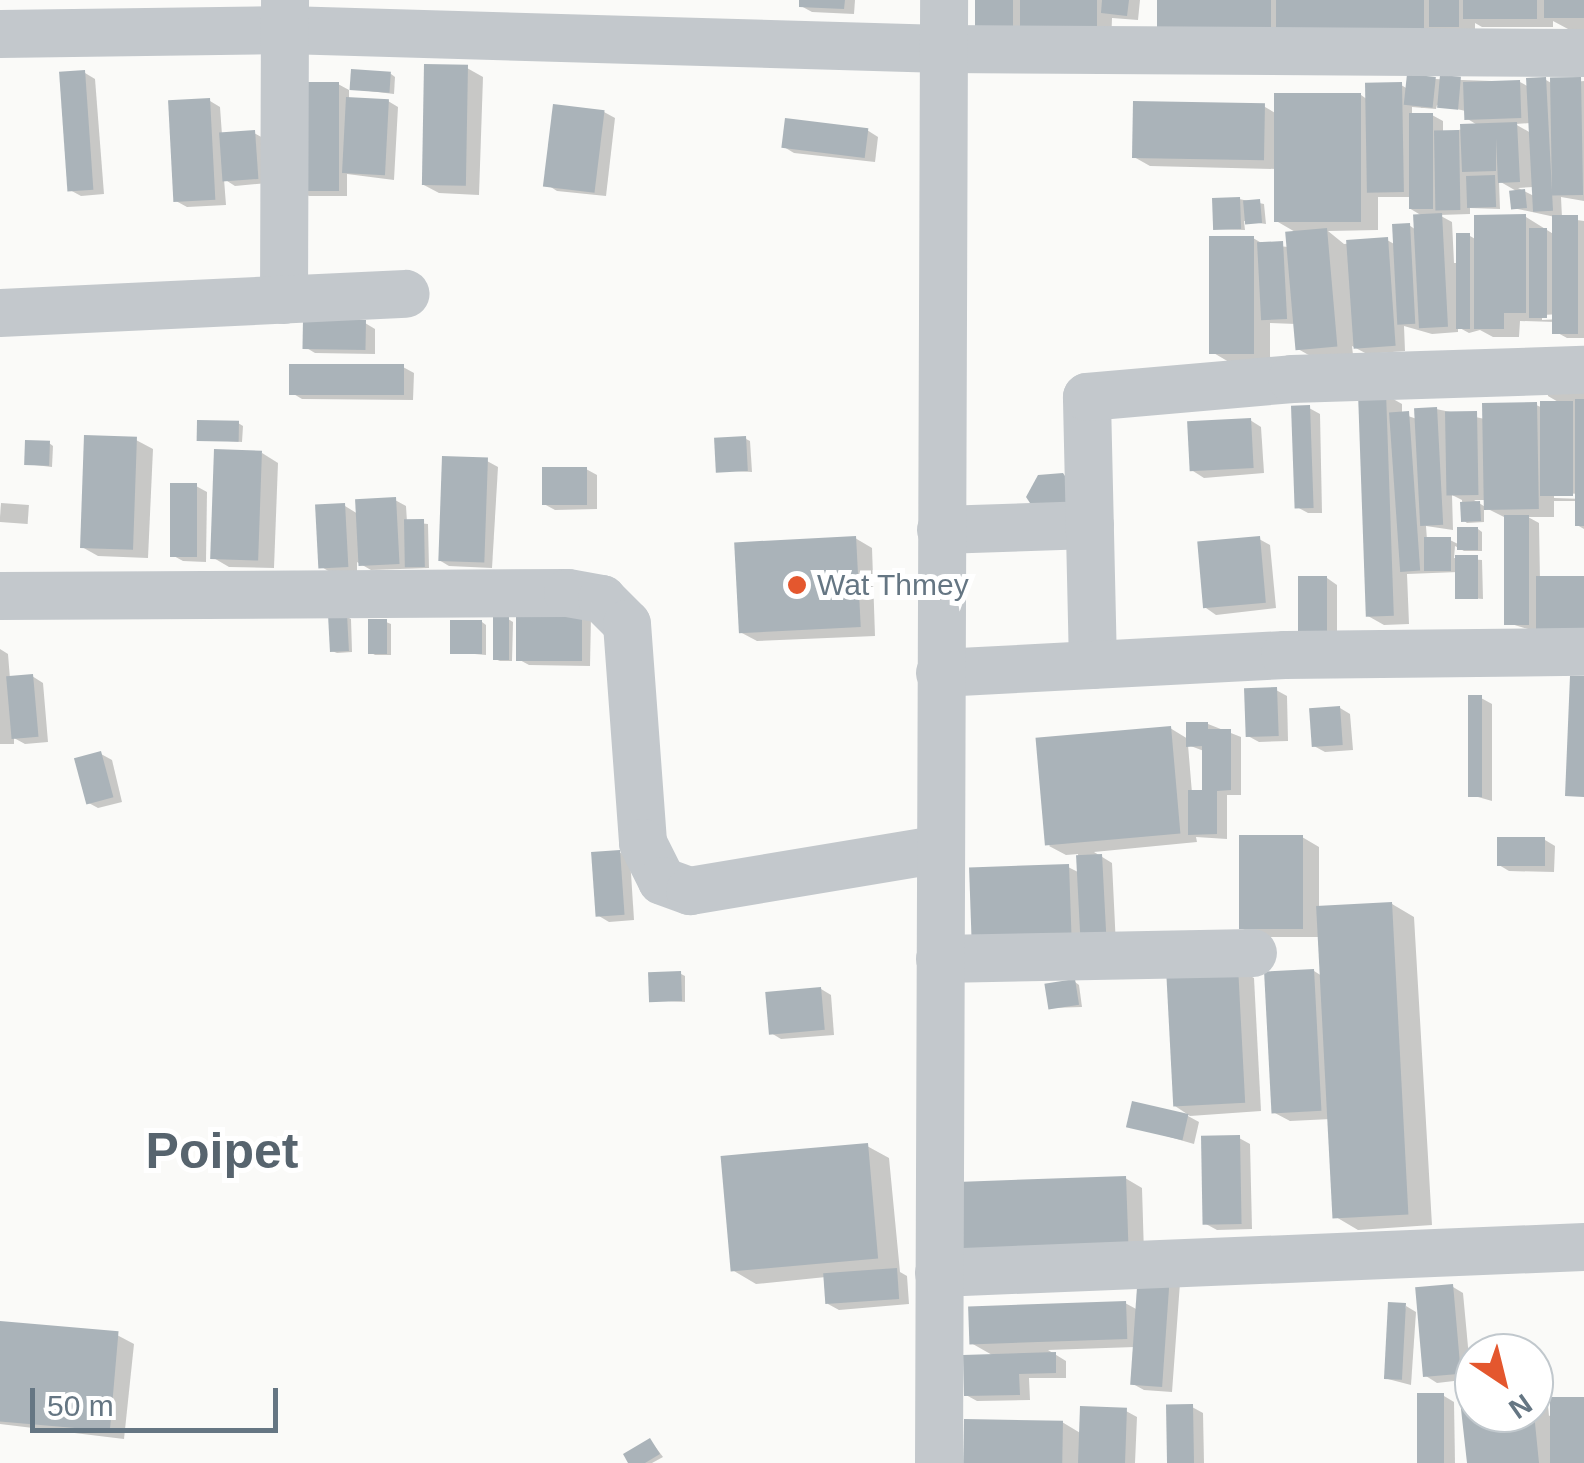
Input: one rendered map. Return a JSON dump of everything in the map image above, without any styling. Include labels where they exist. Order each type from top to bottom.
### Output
[{"type":"street","points":[[939,1463],[944,0]]},
{"type":"street","points":[[284,300],[285,15]]},
{"type":"street","points":[[0,34],[285,15],[943,49],[1584,53]]},
{"type":"street","points":[[0,313],[406,294]]},
{"type":"street","points":[[1093,665],[1087,397],[1292,379],[1584,370]]},
{"type":"street","points":[[941,530],[1090,526]]},
{"type":"street","points":[[0,596],[568,592],[602,599],[627,624],[643,843],[662,881],[690,890],[940,849]]},
{"type":"street","points":[[940,673],[1352,655],[1584,652]]},
{"type":"street","points":[[940,959],[1252,953]]},
{"type":"street","points":[[939,1273],[1584,1247]]},
{"type":"building","points":[[799,0],[845,0],[844,9],[799,7]]},
{"type":"building","points":[[975,0],[1013,0],[1013,26],[975,26]]},
{"type":"building","points":[[1020,0],[1097,0],[1097,34],[1020,34]]},
{"type":"building","points":[[1102,0],[1129,0],[1127,16],[1101,13]]},
{"type":"building","points":[[1157,0],[1271,0],[1271,34],[1157,34]]},
{"type":"building","points":[[1276,0],[1424,0],[1424,29],[1276,29]]},
{"type":"building","points":[[1429,0],[1459,0],[1459,27],[1429,27]]},
{"type":"building","points":[[1463,0],[1537,0],[1537,19],[1463,19]]},
{"type":"building","points":[[1544,0],[1584,0],[1584,18],[1544,18]]},
{"type":"building","points":[[424,64],[468,65],[466,186],[422,185]]},
{"type":"building","points":[[351,69],[391,72],[389,93],[350,90]]},
{"type":"building","points":[[85,70],[93,190],[67,192],[59,72]]},
{"type":"building","points":[[1407,74],[1436,77],[1433,108],[1404,105]]},
{"type":"building","points":[[1440,75],[1461,77],[1458,110],[1437,108]]},
{"type":"building","points":[[1546,77],[1553,211],[1533,212],[1526,78]]},
{"type":"building","points":[[1581,77],[1583,195],[1552,196],[1550,78]]},
{"type":"building","points":[[1520,80],[1521,118],[1464,120],[1463,82]]},
{"type":"building","points":[[297,82],[339,82],[339,191],[297,191]]},
{"type":"building","points":[[1402,82],[1404,192],[1367,193],[1365,83]]},
{"type":"building","points":[[1274,93],[1361,93],[1361,222],[1274,222]]},
{"type":"building","points":[[346,97],[389,99],[385,175],[342,173]]},
{"type":"building","points":[[210,98],[215,200],[173,202],[168,100]]},
{"type":"building","points":[[1133,101],[1265,103],[1264,160],[1132,158]]},
{"type":"building","points":[[553,104],[605,110],[594,193],[543,186]]},
{"type":"building","points":[[1409,113],[1433,113],[1433,209],[1409,209]]},
{"type":"building","points":[[785,118],[868,128],[865,158],[781,148]]},
{"type":"building","points":[[1517,122],[1520,182],[1498,183],[1496,138],[1496,171],[1462,172],[1460,124]]},
{"type":"building","points":[[255,130],[258,179],[223,181],[219,133]]},
{"type":"building","points":[[1434,130],[1459,130],[1460,210],[1435,210]]},
{"type":"building","points":[[1495,175],[1496,207],[1467,208],[1466,176]]},
{"type":"building","points":[[1525,189],[1527,208],[1511,210],[1509,191]]},
{"type":"building","points":[[1240,197],[1241,229],[1213,230],[1212,198]]},
{"type":"building","points":[[1260,199],[1262,223],[1245,224],[1243,200]]},
{"type":"building","points":[[1442,213],[1448,327],[1419,328],[1413,215]]},
{"type":"building","points":[[1526,214],[1526,313],[1504,313],[1504,329],[1474,329],[1474,215]]},
{"type":"building","points":[[1552,215],[1578,215],[1578,334],[1552,334]]},
{"type":"building","points":[[1410,223],[1415,324],[1397,325],[1392,224]]},
{"type":"building","points":[[1327,228],[1337,347],[1296,350],[1285,232]]},
{"type":"building","points":[[1529,228],[1547,228],[1547,318],[1529,318]]},
{"type":"building","points":[[1456,233],[1470,233],[1470,329],[1456,329]]},
{"type":"building","points":[[1209,236],[1254,236],[1254,354],[1209,354]]},
{"type":"building","points":[[1388,237],[1396,346],[1354,349],[1346,240]]},
{"type":"building","points":[[1283,241],[1287,319],[1261,320],[1257,242]]},
{"type":"building","points":[[303,319],[366,320],[365,350],[302,349]]},
{"type":"building","points":[[289,364],[404,364],[404,395],[289,395]]},
{"type":"building","points":[[1386,392],[1394,616],[1366,617],[1358,393]]},
{"type":"building","points":[[1575,399],[1584,399],[1584,526],[1575,526]]},
{"type":"building","points":[[1540,401],[1573,401],[1573,496],[1540,496]]},
{"type":"building","points":[[1537,402],[1539,509],[1484,510],[1482,403]]},
{"type":"building","points":[[1310,405],[1314,508],[1295,509],[1291,406]]},
{"type":"building","points":[[1437,407],[1443,525],[1420,526],[1414,408]]},
{"type":"building","points":[[1409,411],[1420,571],[1400,572],[1389,412]]},
{"type":"building","points":[[1477,411],[1478,495],[1446,496],[1445,412]]},
{"type":"building","points":[[1251,418],[1254,468],[1190,471],[1187,421]]},
{"type":"building","points":[[197,420],[239,421],[239,442],[197,441]]},
{"type":"building","points":[[84,435],[137,437],[133,550],[80,548]]},
{"type":"building","points":[[746,436],[748,471],[716,473],[714,438]]},
{"type":"building","points":[[25,440],[50,441],[49,466],[24,465]]},
{"type":"building","points":[[214,449],[262,451],[258,561],[210,559]]},
{"type":"building","points":[[442,456],[488,458],[484,563],[438,561]]},
{"type":"building","points":[[542,467],[587,467],[587,505],[542,505]]},
{"type":"building","points":[[1063,473],[1077,494],[1065,517],[1040,518],[1026,497],[1038,475]]},
{"type":"building","points":[[170,483],[197,483],[197,557],[170,557]]},
{"type":"building","points":[[396,497],[400,564],[359,566],[355,499]]},
{"type":"building","points":[[1480,501],[1481,521],[1461,522],[1460,502]]},
{"type":"building","points":[[345,503],[348,567],[318,568],[315,505]]},
{"type":"building","points":[[1504,515],[1529,515],[1529,625],[1504,625]]},
{"type":"building","points":[[404,519],[424,519],[425,567],[405,567]]},
{"type":"building","points":[[1457,527],[1478,527],[1478,550],[1457,550]]},
{"type":"building","name":"Wat Thmey","points":[[856,536],[861,627],[739,633],[734,542]]},
{"type":"building","points":[[1260,536],[1266,603],[1203,608],[1197,541]]},
{"type":"building","points":[[1424,537],[1451,537],[1451,571],[1424,571]]},
{"type":"building","points":[[1455,555],[1478,555],[1478,599],[1455,599]]},
{"type":"building","points":[[1298,576],[1327,576],[1327,637],[1298,637]]},
{"type":"building","points":[[1536,576],[1584,576],[1584,637],[1536,637]]},
{"type":"building","points":[[516,607],[582,607],[582,661],[516,661]]},
{"type":"building","points":[[347,614],[349,651],[330,652],[328,615]]},
{"type":"building","points":[[493,617],[509,617],[509,660],[493,660]]},
{"type":"building","points":[[368,619],[387,619],[387,654],[368,654]]},
{"type":"building","points":[[450,620],[482,620],[482,654],[450,654]]},
{"type":"building","points":[[33,674],[38,737],[12,739],[6,676]]},
{"type":"building","points":[[1570,676],[1584,676],[1584,797],[1565,796]]},
{"type":"building","points":[[1277,687],[1279,736],[1246,737],[1244,688]]},
{"type":"building","points":[[1468,695],[1482,695],[1482,797],[1468,797]]},
{"type":"building","points":[[1340,706],[1343,745],[1312,747],[1309,708]]},
{"type":"building","points":[[1186,722],[1208,722],[1208,729],[1231,729],[1231,790],[1217,791],[1217,834],[1188,835],[1188,790],[1202,790],[1202,746],[1186,747]]},
{"type":"building","points":[[1171,726],[1180,834],[1045,845],[1036,738]]},
{"type":"building","points":[[101,751],[113,797],[86,805],[74,758]]},
{"type":"building","points":[[1239,835],[1303,835],[1303,929],[1239,929]]},
{"type":"building","points":[[1497,837],[1545,837],[1545,866],[1497,866]]},
{"type":"building","points":[[620,850],[625,915],[596,917],[591,852]]},
{"type":"building","points":[[1102,854],[1107,941],[1081,942],[1076,855]]},
{"type":"building","points":[[1069,864],[1072,939],[972,942],[969,867]]},
{"type":"building","points":[[1392,902],[1408,1215],[1332,1219],[1316,906]]},
{"type":"building","points":[[1238,966],[1245,1103],[1173,1107],[1166,970]]},
{"type":"building","points":[[1314,969],[1321,1111],[1272,1113],[1264,972]]},
{"type":"building","points":[[681,971],[682,1001],[649,1002],[648,972]]},
{"type":"building","points":[[1075,979],[1079,1005],[1048,1010],[1044,984]]},
{"type":"building","points":[[821,987],[825,1030],[769,1035],[765,992]]},
{"type":"building","points":[[1132,1101],[1189,1114],[1182,1140],[1126,1127]]},
{"type":"building","points":[[1240,1135],[1242,1224],[1203,1225],[1201,1136]]},
{"type":"building","points":[[868,1143],[878,1259],[731,1271],[721,1156]]},
{"type":"building","points":[[1126,1176],[1128,1245],[953,1251],[950,1182]]},
{"type":"building","points":[[897,1268],[899,1299],[825,1304],[823,1273]]},
{"type":"building","points":[[1138,1273],[1170,1275],[1162,1387],[1130,1385]]},
{"type":"building","points":[[1453,1284],[1457,1333],[1454,1333],[1454,1374],[1423,1377],[1415,1287]]},
{"type":"building","points":[[1126,1301],[1127,1339],[969,1344],[968,1307]]},
{"type":"building","points":[[1388,1302],[1406,1303],[1402,1380],[1384,1379]]},
{"type":"building","points":[[0,1321],[119,1331],[110,1431],[0,1421]]},
{"type":"building","points":[[1056,1352],[1056,1373],[1019,1374],[1020,1395],[964,1396],[963,1355]]},
{"type":"building","points":[[1417,1393],[1444,1393],[1444,1463],[1417,1463]]},
{"type":"building","points":[[1554,1397],[1584,1397],[1584,1463],[1550,1463]]},
{"type":"building","points":[[1166,1404],[1193,1404],[1194,1463],[1167,1463]]},
{"type":"building","points":[[1080,1406],[1127,1408],[1125,1463],[1078,1463]]},
{"type":"building","points":[[964,1419],[1063,1421],[1062,1463],[963,1463]]},
{"type":"building","points":[[1464,1433],[1536,1433],[1539,1463],[1467,1463]]},
{"type":"building","points":[[650,1438],[660,1454],[645,1463],[628,1463],[623,1454]]},
{"type":"place","name":"Wat Thmey","points":[[797,585]]},
{"type":"district","name":"Poipet","points":[[222,1152]]}]
